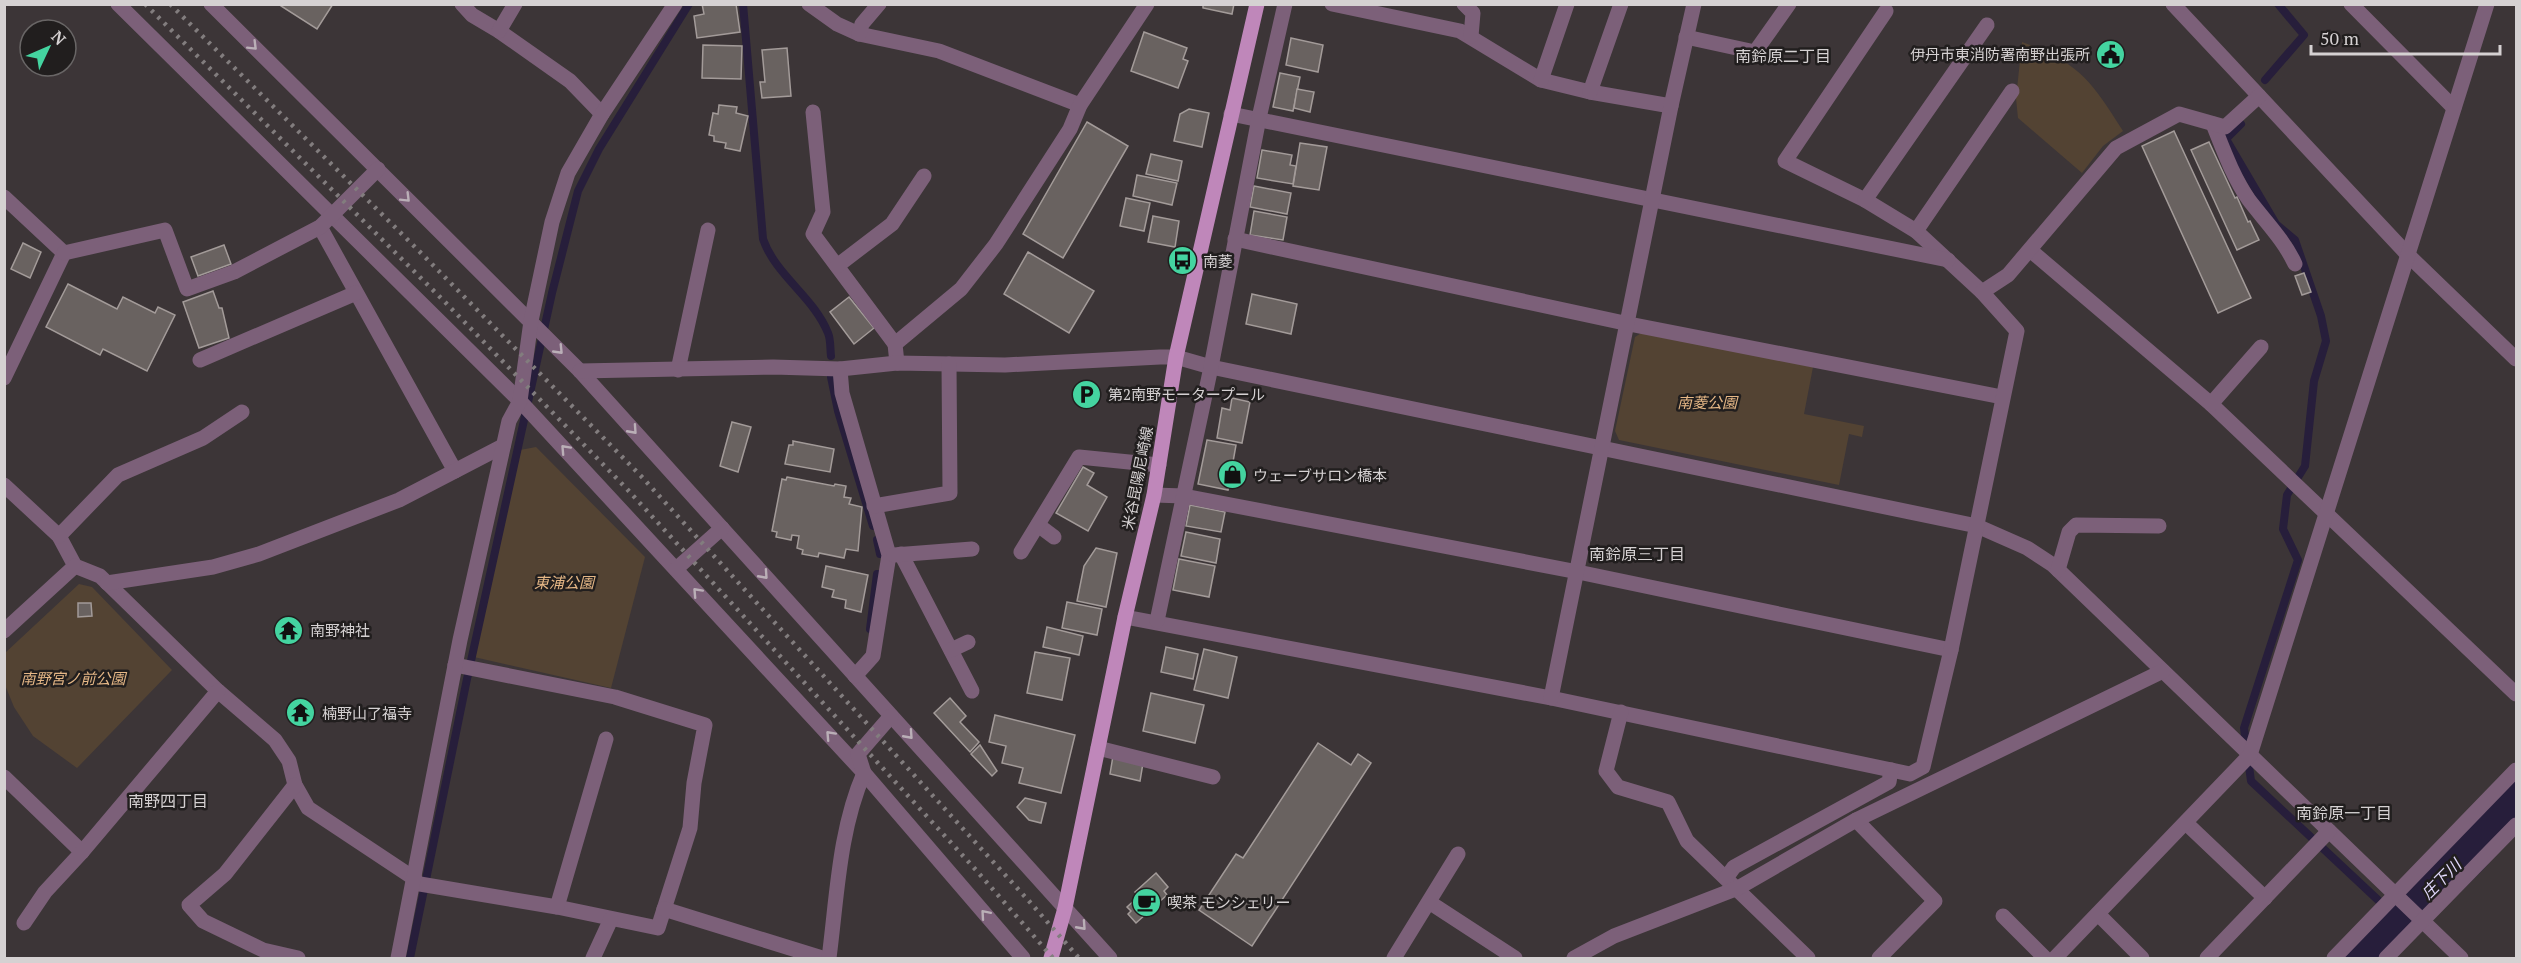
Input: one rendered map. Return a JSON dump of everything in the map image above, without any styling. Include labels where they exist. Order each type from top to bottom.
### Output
[{"type":"main road","name":"米谷昆陽尼崎線","points":[[1051,958],[1065,908],[1125,617],[1154,495],[1176,357],[1257,4]]},
{"type":"street","points":[[118,4],[520,401],[864,773],[1023,958]]},
{"type":"street","points":[[211,4],[580,371],[1110,958]]},
{"type":"street","points":[[462,4],[472,15],[499,31],[570,81],[602,114]]},
{"type":"street","points":[[499,31],[514,4]]},
{"type":"street","points":[[398,958],[415,881],[455,665],[509,421],[520,401],[531,321],[552,222],[568,173],[602,114],[675,4]]},
{"type":"street","points":[[809,4],[837,24],[859,34],[939,51],[1080,105]]},
{"type":"street","points":[[859,34],[862,24],[879,4]]},
{"type":"street","points":[[895,344],[961,289],[996,244],[1070,129],[1080,105],[1147,4]]},
{"type":"street","points":[[1157,621],[1211,367],[1259,118],[1285,4]]},
{"type":"street","points":[[1332,4],[1377,9],[1461,31],[1541,80],[1590,92],[1671,106]]},
{"type":"street","points":[[1464,4],[1473,13],[1471,36]]},
{"type":"street","points":[[1541,80],[1567,4]]},
{"type":"street","points":[[1590,92],[1621,4]]},
{"type":"street","points":[[1551,698],[1629,324],[1671,106],[1694,4]]},
{"type":"street","points":[[1686,37],[1755,52],[1789,4]]},
{"type":"street","points":[[2173,4],[2408,254],[2515,351]]},
{"type":"street","points":[[2351,4],[2454,108]]},
{"type":"street","points":[[2055,958],[2250,755],[2328,514],[2487,4]]},
{"type":"street","points":[[1125,617],[1157,621],[1621,712],[1910,774],[1923,767],[1951,650],[2017,331],[1982,292],[1916,231],[1865,200],[1785,161],[1886,10]]},
{"type":"street","points":[[1865,200],[1987,25]]},
{"type":"street","points":[[1916,231],[2012,91]]},
{"type":"street","points":[[1982,292],[2008,275],[2116,148],[2179,114],[2225,127],[2259,96]]},
{"type":"street","points":[[813,112],[823,212],[813,234],[895,344],[897,363]]},
{"type":"street","points":[[1231,114],[1948,260]]},
{"type":"street","points":[[2213,124],[2227,159],[2248,198],[2288,248],[2295,264]]},
{"type":"street","points":[[63,253],[165,230],[187,289],[234,272],[320,227],[378,169]]},
{"type":"street","points":[[837,266],[892,224],[924,176]]},
{"type":"street","points":[[4,197],[63,253]]},
{"type":"street","points":[[320,227],[455,471]]},
{"type":"street","points":[[678,370],[708,230]]},
{"type":"street","points":[[1234,239],[1629,324],[2002,396]]},
{"type":"street","points":[[2030,250],[2211,404],[2517,694]]},
{"type":"street","points":[[4,378],[63,253]]},
{"type":"street","points":[[200,360],[356,292]]},
{"type":"street","points":[[2211,404],[2261,346]]},
{"type":"street","points":[[580,371],[773,367],[840,369],[897,363],[1005,365],[1176,357],[1211,367],[1977,525],[2027,548],[2058,570],[2461,958]]},
{"type":"street","points":[[874,506],[950,493],[949,364]]},
{"type":"street","points":[[840,369],[842,393],[874,506],[895,554],[972,691]]},
{"type":"street","points":[[59,536],[117,475],[203,438],[242,412]]},
{"type":"street","points":[[107,583],[213,567],[259,554],[399,500],[503,446]]},
{"type":"street","points":[[1021,552],[1079,457],[1159,465]]},
{"type":"street","points":[[4,484],[59,536],[75,566],[100,576],[218,691],[275,740],[289,761],[295,785],[308,808],[415,881],[658,928],[690,828],[694,783],[705,725],[615,697],[455,665]]},
{"type":"street","points":[[1154,495],[1184,496],[1578,572],[1951,650]]},
{"type":"street","points":[[1038,525],[1054,537]]},
{"type":"street","points":[[2058,570],[2069,532],[2076,525],[2159,526]]},
{"type":"street","points":[[676,569],[722,528]]},
{"type":"street","points":[[895,554],[972,549]]},
{"type":"street","points":[[855,676],[873,657],[895,554]]},
{"type":"street","points":[[4,631],[75,566]]},
{"type":"street","points":[[951,650],[968,642]]},
{"type":"street","points":[[1574,958],[1614,936],[1732,883],[1856,820],[2163,671]]},
{"type":"street","points":[[24,923],[45,892],[82,852],[218,691]]},
{"type":"street","points":[[1621,712],[1606,771],[1618,787],[1668,802],[1687,841],[1732,883],[1804,957]]},
{"type":"street","points":[[829,958],[846,834],[857,789],[864,773],[858,754],[891,716]]},
{"type":"street","points":[[557,908],[606,739]]},
{"type":"street","points":[[1098,748],[1213,777]]},
{"type":"street","points":[[1732,883],[1734,867],[1889,782],[1891,770]]},
{"type":"street","points":[[2334,958],[2517,770]]},
{"type":"street","points":[[4,777],[82,852]]},
{"type":"street","points":[[295,785],[225,873],[189,905],[203,921],[263,950],[298,958]]},
{"type":"street","points":[[1856,820],[1935,901],[1879,958]]},
{"type":"street","points":[[2187,823],[2265,898]]},
{"type":"street","points":[[2386,958],[2419,918],[2517,825]]},
{"type":"street","points":[[2207,958],[2329,831]]},
{"type":"street","points":[[1394,958],[1458,854]]},
{"type":"street","points":[[1429,902],[1515,958]]},
{"type":"street","points":[[664,909],[822,958]]},
{"type":"street","points":[[2098,914],[2142,958]]},
{"type":"street","points":[[2003,916],[2044,958]]},
{"type":"street","points":[[593,958],[611,918]]},
{"type":"green space","points":[[2022,42],[2071,66],[2092,86],[2123,131],[2103,146],[2082,173],[2018,118],[2016,98]]},
{"type":"green space","name":"南菱公園","points":[[1643,332],[1813,367],[1804,414],[1864,426],[1862,437],[1849,434],[1839,485],[1619,440],[1615,431],[1635,337]]},
{"type":"green space","name":"東浦公園","points":[[536,447],[645,557],[611,688],[474,657],[520,450]]},
{"type":"green space","name":"南野宮ノ前公園","points":[[79,584],[92,587],[172,670],[77,768],[33,736],[14,707],[5,685],[5,653]]},
{"type":"building","points":[[282,4],[333,4],[317,29],[281,6]]},
{"type":"building","points":[[702,4],[736,4],[740,32],[697,38],[694,16],[704,14]]},
{"type":"building","points":[[1203,4],[1234,4],[1232,14],[1203,8]]},
{"type":"building","points":[[1144,32],[1187,48],[1183,59],[1188,61],[1178,88],[1131,71]]},
{"type":"building","points":[[1291,38],[1323,45],[1318,72],[1286,65]]},
{"type":"building","points":[[703,45],[742,46],[741,79],[702,78]]},
{"type":"building","points":[[787,48],[791,96],[762,98],[760,82],[765,82],[762,50]]},
{"type":"building","points":[[1280,73],[1300,77],[1293,111],[1273,107]]},
{"type":"building","points":[[1297,89],[1314,92],[1310,112],[1294,108]]},
{"type":"building","points":[[719,105],[737,107],[736,113],[748,116],[740,151],[725,148],[726,143],[714,141],[714,136],[709,135],[713,113],[718,114]]},
{"type":"building","points":[[1189,109],[1209,113],[1202,147],[1174,141],[1180,114]]},
{"type":"building","points":[[1087,122],[1128,146],[1063,258],[1023,234]]},
{"type":"building","points":[[2174,131],[2251,298],[2218,313],[2142,146]]},
{"type":"building","points":[[2209,142],[2235,198],[2237,197],[2259,240],[2237,250],[2191,150]]},
{"type":"building","points":[[1300,143],[1327,147],[1319,190],[1293,186]]},
{"type":"building","points":[[1262,150],[1292,155],[1290,165],[1296,166],[1293,184],[1257,178]]},
{"type":"building","points":[[1151,154],[1182,161],[1178,181],[1146,174]]},
{"type":"building","points":[[1137,175],[1177,183],[1172,205],[1133,196]]},
{"type":"building","points":[[1254,186],[1291,193],[1287,214],[1250,207]]},
{"type":"building","points":[[1126,198],[1150,203],[1144,231],[1120,226]]},
{"type":"building","points":[[1254,211],[1287,217],[1283,240],[1250,235]]},
{"type":"building","points":[[1153,216],[1179,221],[1175,247],[1148,242]]},
{"type":"building","points":[[23,243],[41,252],[30,278],[11,269]]},
{"type":"building","points":[[224,245],[231,264],[198,276],[191,257]]},
{"type":"building","points":[[1028,252],[1094,291],[1069,333],[1004,294]]},
{"type":"building","points":[[2304,273],[2311,292],[2302,295],[2295,276]]},
{"type":"building","points":[[68,284],[117,309],[123,297],[155,313],[158,307],[175,315],[147,371],[103,349],[100,355],[46,327]]},
{"type":"building","points":[[213,291],[219,308],[222,308],[229,338],[199,348],[183,302]]},
{"type":"building","points":[[1252,294],[1297,304],[1291,334],[1246,324]]},
{"type":"building","points":[[849,297],[874,328],[854,344],[830,312]]},
{"type":"building","points":[[1232,398],[1250,402],[1242,443],[1217,438],[1222,408],[1230,410]]},
{"type":"building","points":[[732,422],[751,427],[738,472],[720,466]]},
{"type":"building","points":[[1207,440],[1236,445],[1228,490],[1198,484]]},
{"type":"building","points":[[793,441],[834,449],[830,472],[785,464],[789,445],[793,445]]},
{"type":"building","points":[[1083,467],[1094,473],[1087,485],[1107,497],[1088,531],[1056,513]]},
{"type":"building","points":[[787,477],[834,486],[835,484],[846,486],[844,497],[851,498],[849,504],[862,507],[858,551],[846,549],[844,558],[819,553],[818,557],[802,554],[803,550],[797,548],[799,536],[792,535],[791,540],[776,537],[777,532],[772,531],[782,479],[786,480]]},
{"type":"building","points":[[1190,505],[1225,512],[1221,532],[1186,526]]},
{"type":"building","points":[[1186,532],[1220,539],[1216,563],[1181,556]]},
{"type":"building","points":[[1096,548],[1117,553],[1106,607],[1077,601],[1084,566]]},
{"type":"building","points":[[1179,559],[1215,566],[1209,597],[1173,590]]},
{"type":"building","points":[[826,566],[868,575],[861,612],[845,608],[846,600],[832,597],[834,590],[822,587]]},
{"type":"building","points":[[1067,602],[1102,609],[1097,635],[1062,628]]},
{"type":"building","points":[[78,603],[91,603],[92,616],[78,617]]},
{"type":"building","points":[[1047,627],[1083,636],[1079,655],[1043,647]]},
{"type":"building","points":[[1166,647],[1198,654],[1193,679],[1161,672]]},
{"type":"building","points":[[1204,649],[1237,657],[1228,698],[1194,690]]},
{"type":"building","points":[[1035,652],[1070,658],[1062,700],[1027,693]]},
{"type":"building","points":[[1151,693],[1204,705],[1195,743],[1143,731]]},
{"type":"building","points":[[950,698],[966,716],[960,722],[979,742],[970,752],[934,713]]},
{"type":"building","points":[[995,715],[1075,735],[1061,793],[1019,783],[1023,768],[1002,763],[1006,746],[989,742]]},
{"type":"building","points":[[1318,743],[1351,765],[1358,754],[1371,763],[1252,946],[1199,910],[1236,854],[1243,858]]},
{"type":"building","points":[[980,745],[997,771],[992,776],[971,754]]},
{"type":"building","points":[[1113,756],[1143,763],[1140,781],[1110,774]]},
{"type":"building","points":[[1025,798],[1046,803],[1041,823],[1029,820],[1017,807]]},
{"type":"building","name":"喫茶 モンシェリー","points":[[1156,873],[1168,887],[1164,891],[1167,895],[1136,923],[1128,914],[1131,911],[1127,907],[1139,896],[1135,892]]},
{"type":"waterway","points":[[410,958],[467,679],[552,293],[578,191],[599,149],[689,4]]},
{"type":"waterway","points":[[743,4],[763,239],[777,264],[821,320],[829,336],[831,356]]},
{"type":"waterway","points":[[2265,80],[2304,35],[2278,4]]},
{"type":"waterway","points":[[2241,124],[2226,139],[2276,224],[2295,240],[2321,316],[2326,341],[2314,381],[2305,466],[2287,495],[2283,529],[2298,560],[2244,728],[2251,781],[2378,900]]},
{"type":"waterway","points":[[831,377],[838,411],[873,526]]},
{"type":"waterway","points":[[877,540],[880,554]]},
{"type":"waterway","points":[[870,629],[877,574]]},
{"type":"waterway","name":"庄下川","points":[[2361,958],[2467,854],[2516,796]]},
{"type":"waterway","points":[[2388,911],[2398,922]]},
{"type":"railway","points":[[145,4],[444,301],[627,489],[976,870],[1053,958]]},
{"type":"railway","points":[[170,4],[641,476],[1079,958]]},
{"type":"place","name":"伊丹市東消防署南野出張所","points":[[2111,54]]},
{"type":"place","name":"南菱","points":[[1182,261]]},
{"type":"place","name":"第2南野モータープール","points":[[1087,394]]},
{"type":"place","name":"ウェーブサロン橋本","points":[[1232,475]]},
{"type":"place","name":"南野神社","points":[[289,630]]},
{"type":"place","name":"楠野山了福寺","points":[[301,713]]},
{"type":"place","name":"喫茶 モンシェリー","points":[[1146,902]]},
{"type":"district","name":"南鈴原二丁目","points":[[1783,56]]},
{"type":"district","name":"南鈴原三丁目","points":[[1637,554]]},
{"type":"district","name":"南野四丁目","points":[[168,801]]},
{"type":"district","name":"南鈴原一丁目","points":[[2344,813]]}]
